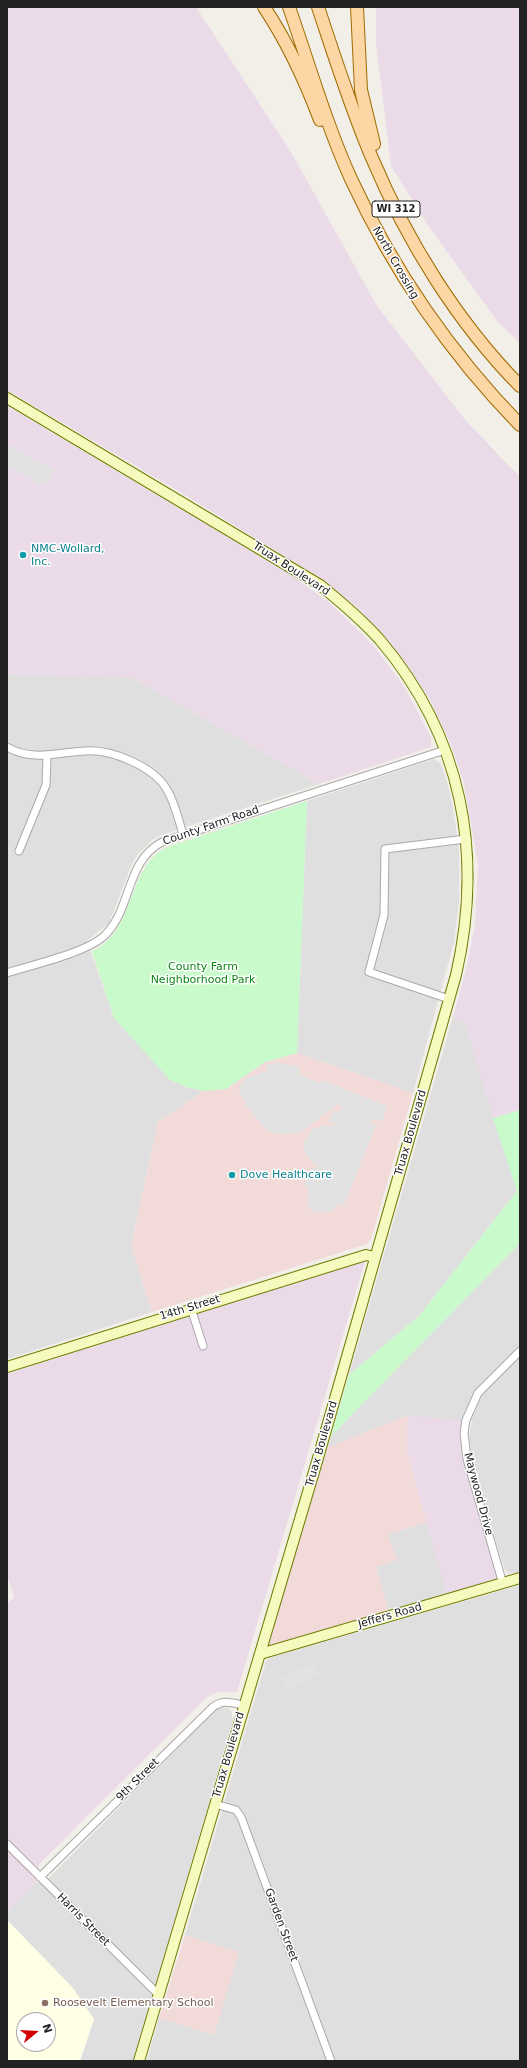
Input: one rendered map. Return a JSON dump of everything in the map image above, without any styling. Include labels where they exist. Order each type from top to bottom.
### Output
[{"type":"main road","points":[[264,7],[280,30],[302,73],[333,151],[350,177]]},
{"type":"main road","name":"North Crossing","points":[[289,7],[350,177],[394,264],[426,314],[458,356],[520,425]]},
{"type":"main road","name":"WI 312","points":[[318,7],[352,108],[372,159],[394,206],[418,251],[447,295],[478,338],[520,386]]},
{"type":"main road","points":[[357,7],[361,90],[368,125],[388,180],[394,206]]},
{"type":"main road","name":"Truax Boulevard","points":[[7,398],[320,585],[362,621],[397,661],[424,706],[445,750],[459,796],[466,839],[469,891],[466,925],[449,999],[260,1654],[139,2061]]},
{"type":"main road","name":"14th Street","points":[[7,1367],[191,1308],[366,1255],[374,1258]]},
{"type":"main road","name":"Jeffers Road","points":[[260,1654],[520,1578]]},
{"type":"street","points":[[7,747],[23,753],[47,756],[95,751],[109,753],[132,762],[162,782],[172,799],[183,834]]},
{"type":"street","name":"County Farm Road","points":[[7,973],[86,948],[106,935],[116,921],[134,873],[144,856],[153,846],[183,834],[445,750]]},
{"type":"street","points":[[19,851],[46,785],[47,756]]},
{"type":"street","points":[[449,999],[369,972],[384,915],[386,849],[466,839]]},
{"type":"street","points":[[191,1308],[203,1346]]},
{"type":"street","name":"Maywood Drive","points":[[503,1584],[467,1459],[464,1433],[466,1420],[478,1393],[520,1351]]},
{"type":"street","name":"9th Street","points":[[40,1877],[213,1707],[219,1702],[226,1701],[244,1705]]},
{"type":"street","name":"Garden Street","points":[[215,1804],[236,1810],[241,1817],[331,2061]]},
{"type":"street","name":"Harris Street","points":[[7,1844],[159,1995]]},
{"type":"shaded area","points":[[7,7],[196,7],[291,152],[377,306],[466,421],[520,477],[520,1110],[493,1118],[465,1023],[453,1017],[466,970],[475,925],[478,866],[464,783],[450,742],[431,702],[411,670],[383,634],[357,607],[321,579],[190,498],[7,390]]},
{"type":"shaded area","points":[[376,7],[520,7],[520,343],[498,322],[429,227],[391,166],[376,43]]},
{"type":"shaded area","points":[[7,406],[288,573],[330,603],[373,645],[404,686],[431,738],[431,747],[319,784],[133,678],[7,674]]},
{"type":"shaded area","points":[[7,444],[55,470],[48,483],[46,482],[43,486],[7,466]]},
{"type":"shaded area","points":[[7,674],[133,678],[319,784],[161,835],[152,840],[137,855],[131,866],[109,923],[87,941],[114,1018],[186,1087],[204,1091],[158,1122],[131,1246],[152,1312],[7,1359]]},
{"type":"shaded area","points":[[434,759],[441,764],[450,793],[459,851],[459,901],[454,942],[413,1093],[297,1053],[307,801]]},
{"type":"shaded area","points":[[453,1017],[465,1023],[517,1191],[419,1316],[349,1375]]},
{"type":"shaded area","points":[[297,1053],[413,1093],[371,1239],[367,1244],[152,1312],[131,1246],[158,1122],[204,1091],[226,1089],[265,1062]]},
{"type":"shaded area","points":[[276,1063],[296,1066],[301,1068],[299,1074],[321,1084],[323,1080],[387,1106],[382,1121],[371,1119],[371,1123],[376,1125],[344,1205],[339,1204],[332,1211],[316,1213],[308,1207],[307,1202],[309,1188],[304,1185],[311,1167],[316,1169],[318,1167],[305,1154],[304,1143],[312,1129],[322,1126],[334,1126],[335,1124],[329,1121],[334,1110],[340,1112],[342,1107],[337,1105],[301,1132],[293,1134],[276,1134],[266,1130],[247,1107],[238,1088],[247,1078],[267,1071],[267,1065]]},
{"type":"shaded area","points":[[520,1243],[520,1572],[508,1573],[505,1570],[498,1549],[471,1454],[469,1437],[472,1421],[407,1416],[328,1447],[331,1436]]},
{"type":"shaded area","points":[[365,1261],[237,1692],[220,1692],[212,1694],[205,1699],[39,1864],[37,1881],[7,1912],[7,1605],[14,1597],[7,1575],[7,1374]]},
{"type":"shaded area","points":[[407,1416],[407,1453],[427,1522],[388,1534],[397,1560],[376,1567],[389,1611],[267,1646],[328,1447]]},
{"type":"shaded area","points":[[407,1416],[466,1420],[464,1445],[503,1584],[448,1599],[407,1453]]},
{"type":"shaded area","points":[[427,1522],[447,1594],[389,1611],[376,1567],[397,1560],[388,1534]]},
{"type":"shaded area","points":[[520,1585],[520,2061],[147,2061],[159,2018],[214,2035],[238,1952],[185,1935],[266,1661],[273,1657]]},
{"type":"shaded area","points":[[315,1663],[320,1676],[286,1691],[280,1677]]},
{"type":"shaded area","points":[[220,1708],[227,1708],[231,1711],[233,1720],[133,2061],[80,2061],[94,2019],[72,1987],[7,1920],[7,1912],[37,1881],[42,1885],[215,1711]]},
{"type":"shaded area","name":"Roosevelt Elementary School","points":[[7,1920],[72,1987],[94,2019],[80,2061],[7,2061]]},
{"type":"shaded area","points":[[185,1935],[239,1952],[214,2035],[159,2018]]},
{"type":"green space","name":"County Farm Neighborhood Park","points":[[307,801],[297,1053],[265,1062],[226,1089],[204,1091],[186,1087],[170,1080],[114,1018],[92,952],[107,942],[117,929],[125,915],[144,870],[153,857],[167,847]]},
{"type":"green space","points":[[520,1110],[520,1243],[331,1436],[349,1375],[419,1316],[517,1191],[493,1118]]},
{"type":"place","name":"NMC-Wollard, Inc.","points":[[23,555]]},
{"type":"place","name":"Dove Healthcare","points":[[232,1175]]},
{"type":"place","name":"Roosevelt Elementary School","points":[[45,2003]]}]
